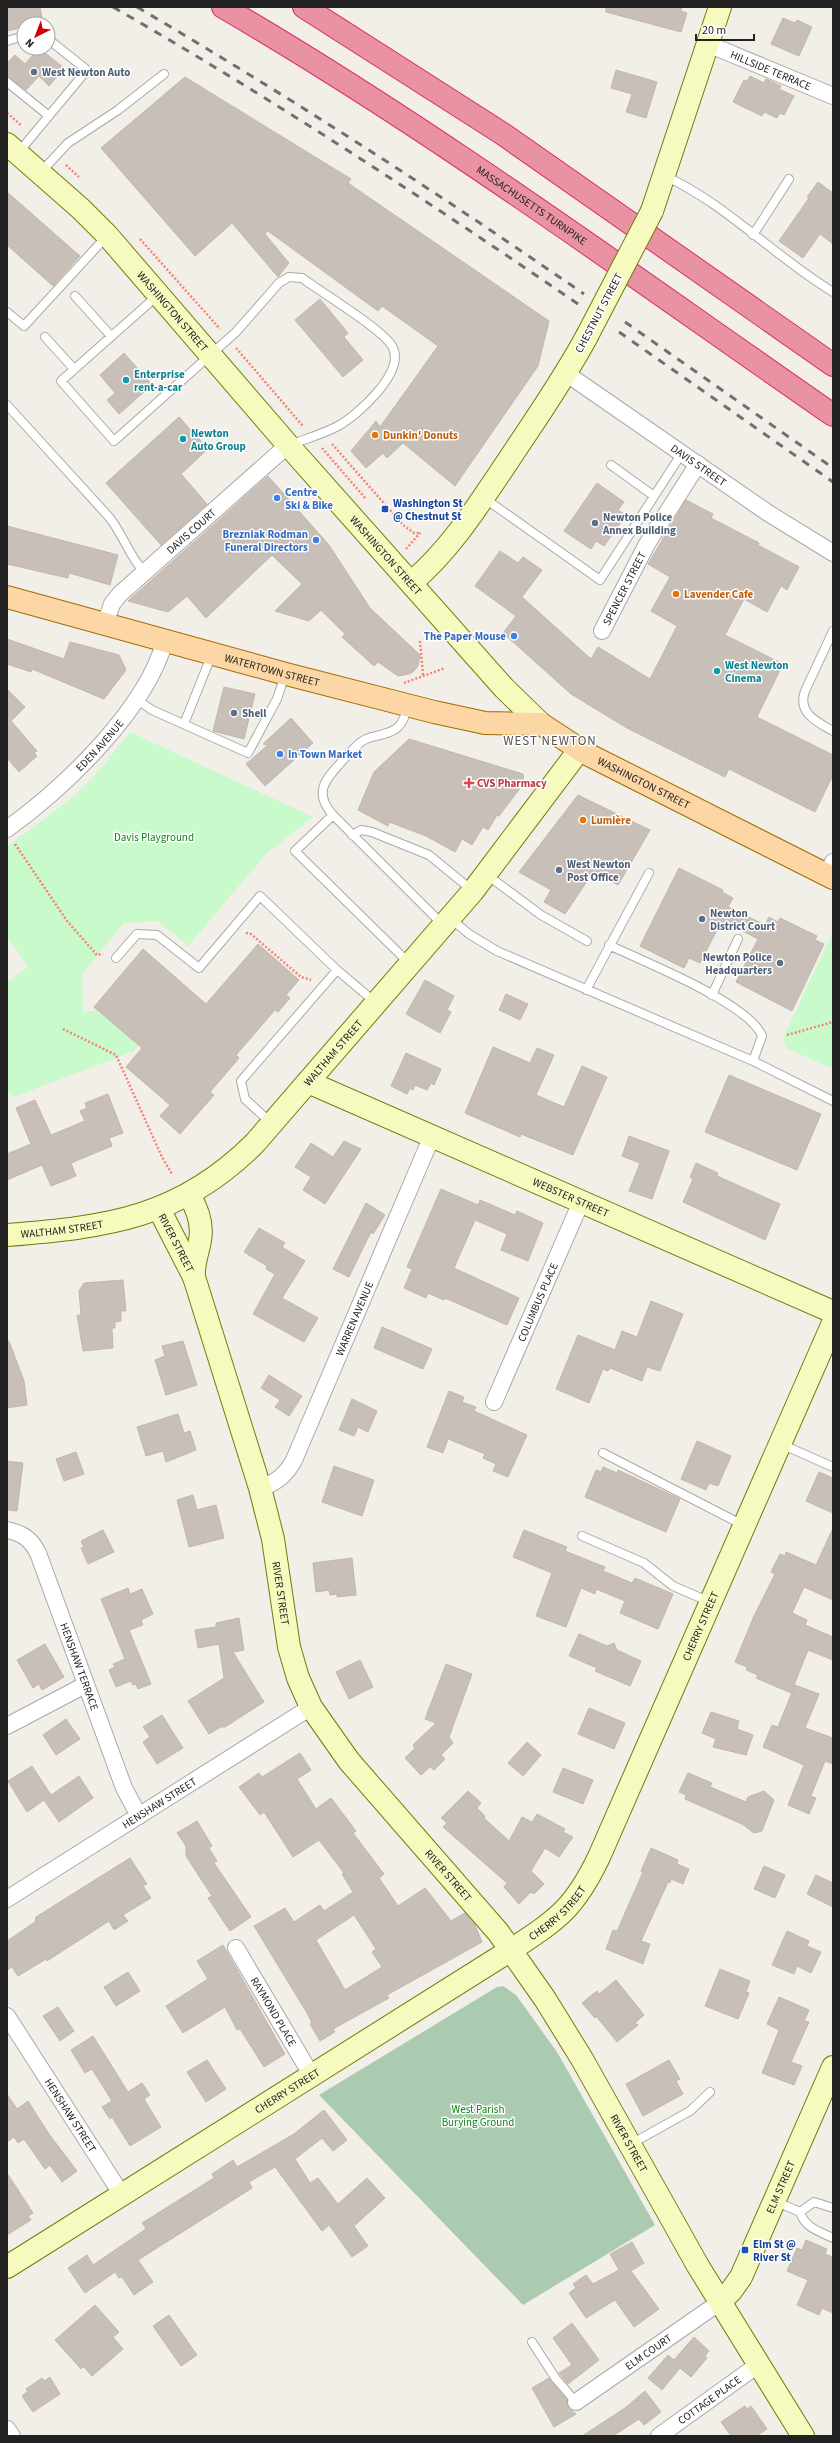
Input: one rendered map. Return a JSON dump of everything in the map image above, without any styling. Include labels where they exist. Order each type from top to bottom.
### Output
[{"type":"highway","name":"MASSACHUSETTS TURNPIKE","points":[[223,7],[357,90],[477,168],[833,415]]},
{"type":"highway","points":[[304,7],[503,134],[833,365]]},
{"type":"main road","name":"WATERTOWN STREET","points":[[7,597],[286,674],[407,705],[485,723],[541,724]]},
{"type":"main road","name":"WASHINGTON STREET","points":[[541,724],[580,749],[831,872]]},
{"type":"street","name":"CHESTNUT STREET","points":[[412,582],[444,551],[484,497],[567,374],[652,211],[665,176],[720,7]]},
{"type":"street","name":"HILLSIDE TERRACE","points":[[708,44],[833,96]]},
{"type":"street","name":"WASHINGTON STREET","points":[[12,149],[107,235],[288,445],[412,582],[504,688],[541,724]]},
{"type":"street","name":"DAVIS STREET","points":[[567,374],[768,513],[833,553]]},
{"type":"street","name":"DAVIS COURT","points":[[105,624],[114,601],[144,572],[288,445]]},
{"type":"street","name":"SPENCER STREET","points":[[602,631],[647,544],[698,464]]},
{"type":"street","name":"EDEN AVENUE","points":[[7,829],[38,805],[86,760],[136,698],[152,674],[165,640]]},
{"type":"street","name":"WALTHAM STREET","points":[[7,1235],[93,1226],[159,1209],[190,1194],[213,1180],[234,1163],[272,1123],[447,923],[480,883],[580,749]]},
{"type":"street","name":"WEBSTER STREET","points":[[308,1082],[833,1312]]},
{"type":"street","name":"WARREN AVENUE","points":[[260,1488],[276,1481],[284,1475],[294,1460],[432,1136]]},
{"type":"street","name":"RIVER STREET","points":[[190,1194],[197,1211],[201,1227],[201,1238],[194,1269],[194,1277]]},
{"type":"street","name":"COLUMBUS PLACE","points":[[494,1402],[581,1202]]},
{"type":"street","name":"RIVER STREET","points":[[159,1209],[194,1277],[260,1488],[273,1539],[289,1647],[298,1678],[311,1707],[349,1761],[489,1921],[512,1950],[574,2045],[720,2302],[802,2436]]},
{"type":"street","name":"CHERRY STREET","points":[[7,2267],[512,1950],[560,1917],[586,1883],[833,1323]]},
{"type":"street","name":"HENSHAW TERRACE","points":[[7,1530],[25,1536],[35,1548],[124,1788],[139,1816]]},
{"type":"street","points":[[7,1726],[85,1685]]},
{"type":"street","name":"HENSHAW STREET","points":[[7,1899],[311,1707]]},
{"type":"street","name":"RAYMOND PLACE","points":[[236,1948],[312,2076]]},
{"type":"street","name":"HENSHAW STREET","points":[[7,2016],[122,2195]]},
{"type":"street","name":"ELM STREET","points":[[720,2302],[732,2291],[741,2277],[833,2067]]},
{"type":"street","name":"ELM COURT","points":[[576,2402],[720,2302]]},
{"type":"street","name":"COTTAGE PLACE","points":[[659,2436],[759,2364]]},
{"type":"street","points":[[7,2429],[12,2436]]},
{"type":"lane","points":[[12,149],[49,116],[87,70],[56,45]]},
{"type":"lane","points":[[40,173],[68,143],[118,110],[164,74]]},
{"type":"lane","points":[[7,82],[49,116]]},
{"type":"lane","points":[[665,176],[689,187],[833,292]]},
{"type":"lane","points":[[753,235],[790,179]]},
{"type":"lane","points":[[7,312],[24,326],[107,235]]},
{"type":"lane","points":[[159,294],[61,381],[114,441],[236,332],[279,283],[289,277],[302,278],[380,333],[392,346],[396,360],[394,369],[377,394],[339,426],[288,445]]},
{"type":"lane","points":[[75,296],[111,336]]},
{"type":"lane","points":[[45,338],[74,369]]},
{"type":"lane","points":[[7,405],[109,517],[121,533],[135,561],[144,572]]},
{"type":"lane","points":[[484,497],[600,580],[682,453]]},
{"type":"lane","points":[[611,465],[654,496]]},
{"type":"lane","points":[[833,631],[805,691],[803,700],[810,718],[833,731]]},
{"type":"lane","points":[[184,724],[212,653]]},
{"type":"lane","points":[[136,698],[152,710],[248,753],[277,699],[286,674]]},
{"type":"lane","points":[[407,705],[406,714],[398,727],[392,731],[370,738],[359,744],[328,777],[323,786],[322,795],[325,805],[352,835],[447,923],[497,951],[753,1061],[833,1101]]},
{"type":"lane","points":[[333,815],[295,851],[411,965]]},
{"type":"lane","points":[[352,835],[361,830],[372,832],[428,855],[587,941]]},
{"type":"lane","points":[[586,990],[649,873]]},
{"type":"lane","points":[[116,958],[137,934],[157,935],[199,968],[260,896],[337,970],[377,1004]]},
{"type":"lane","points":[[712,995],[738,939]]},
{"type":"lane","points":[[609,945],[728,1002],[761,1033],[761,1043],[753,1061]]},
{"type":"lane","points":[[272,1123],[245,1099],[241,1081],[337,970]]},
{"type":"lane","points":[[780,1444],[833,1467]]},
{"type":"lane","points":[[603,1453],[744,1526]]},
{"type":"lane","points":[[582,1536],[644,1563],[673,1586],[710,1603]]},
{"type":"lane","points":[[630,2145],[690,2111],[710,2092]]},
{"type":"lane","points":[[774,2201],[800,2212],[807,2224],[833,2238]]},
{"type":"lane","points":[[800,2212],[814,2202],[833,2208]]},
{"type":"lane","points":[[532,2342],[556,2379],[576,2402]]},
{"type":"path","points":[[331,443],[403,525],[414,532],[421,533]]},
{"type":"path","points":[[420,641],[423,675]]},
{"type":"path","points":[[409,680],[445,668]]},
{"type":"path","points":[[787,1036],[833,1022]]},
{"type":"path","points":[[63,1029],[116,1055],[162,1157],[172,1174]]},
{"type":"green space","name":"Davis Playground","points":[[130,732],[313,817],[267,853],[188,946],[158,921],[124,923],[82,974],[83,1012],[98,1010],[139,1045],[134,1051],[14,1097],[7,1090],[7,982],[28,967],[7,937],[7,847],[73,797],[97,773]]},
{"type":"green space","points":[[833,932],[833,1069],[786,1048],[783,1038]]},
{"type":"green space","name":"West Parish Burying Ground","points":[[503,1986],[516,1995],[557,2052],[655,2225],[523,2305],[319,2095],[497,1987]]},
{"type":"building","points":[[7,7],[40,7],[42,16],[16,16],[16,29],[7,31]]},
{"type":"building","points":[[606,7],[682,7],[681,11],[687,13],[681,32],[606,12]]},
{"type":"building","points":[[783,18],[795,23],[797,20],[812,27],[799,56],[771,44]]},
{"type":"building","name":"West Newton Auto","points":[[15,55],[25,64],[32,56],[49,56],[64,68],[49,86],[39,76],[26,90],[7,75],[7,63]]},
{"type":"building","points":[[616,70],[657,82],[646,118],[626,112],[632,94],[611,88]]},
{"type":"building","points":[[750,76],[764,83],[766,79],[781,86],[779,89],[794,96],[784,115],[780,113],[777,118],[764,112],[762,116],[733,102],[744,80],[747,81]]},
{"type":"building","points":[[185,77],[351,179],[348,183],[549,321],[538,366],[455,486],[403,443],[387,458],[383,453],[366,468],[351,451],[376,421],[380,427],[438,346],[382,306],[378,311],[268,231],[265,234],[289,263],[278,277],[232,223],[195,256],[101,148]]},
{"type":"building","points":[[818,182],[833,193],[833,244],[820,234],[803,258],[779,241],[809,198],[807,197]]},
{"type":"building","points":[[7,192],[80,256],[53,286],[7,245]]},
{"type":"building","points":[[320,299],[348,333],[344,337],[363,360],[343,377],[295,320]]},
{"type":"building","name":"Enterprise rent-a-car","points":[[124,353],[152,385],[119,414],[107,400],[115,393],[100,375]]},
{"type":"building","points":[[179,417],[208,449],[181,474],[207,504],[161,545],[106,483]]},
{"type":"building","points":[[268,476],[329,545],[370,608],[420,655],[418,666],[414,671],[409,674],[398,676],[378,662],[374,666],[342,637],[345,634],[321,610],[309,621],[275,611],[302,584],[272,555],[206,618],[187,596],[168,612],[128,601]]},
{"type":"building","name":"Newton Police Annex Building","points":[[597,483],[624,502],[618,510],[626,515],[604,546],[596,541],[591,549],[564,531]]},
{"type":"building","points":[[686,500],[713,514],[711,518],[759,543],[758,545],[799,567],[787,590],[781,586],[767,612],[744,599],[725,635],[783,664],[757,717],[833,755],[833,775],[815,812],[729,769],[725,777],[627,728],[571,694],[503,633],[516,616],[475,586],[500,551],[518,563],[523,557],[542,570],[522,597],[591,659],[598,647],[650,679],[677,626],[651,611],[670,577],[648,564]]},
{"type":"building","points":[[7,526],[118,555],[110,585],[69,573],[68,578],[7,564]]},
{"type":"building","points":[[7,639],[64,659],[70,642],[119,655],[126,670],[104,699],[32,669],[31,672],[7,664]]},
{"type":"building","name":"Shell","points":[[224,687],[255,694],[244,739],[213,731]]},
{"type":"building","points":[[7,689],[25,707],[11,721],[37,751],[34,753],[37,756],[19,772],[7,758]]},
{"type":"building","name":"In Town Market","points":[[291,718],[313,743],[265,786],[246,764],[268,745],[263,744]]},
{"type":"building","points":[[409,739],[523,774],[524,783],[499,816],[497,815],[488,830],[483,827],[472,845],[462,839],[455,852],[426,836],[389,822],[388,826],[358,810],[374,772]]},
{"type":"building","points":[[578,795],[650,830],[618,885],[594,871],[565,914],[544,902],[551,890],[519,872]]},
{"type":"building","points":[[679,868],[723,890],[722,892],[733,898],[728,907],[765,925],[769,917],[778,922],[780,918],[817,936],[815,940],[824,944],[792,1011],[736,982],[758,939],[725,922],[720,931],[717,930],[700,963],[689,958],[684,968],[640,946]]},
{"type":"building","points":[[258,944],[299,980],[286,995],[290,998],[278,1012],[275,1010],[236,1055],[239,1058],[210,1092],[214,1095],[180,1134],[160,1116],[170,1105],[126,1067],[142,1048],[94,1007],[143,949],[206,1004]]},
{"type":"building","points":[[425,980],[454,996],[447,1010],[451,1012],[440,1033],[406,1014]]},
{"type":"building","points":[[506,994],[528,1004],[520,1020],[499,1010]]},
{"type":"building","points":[[493,1047],[530,1063],[537,1048],[554,1055],[536,1095],[564,1107],[582,1066],[607,1077],[573,1155],[521,1134],[520,1137],[465,1113]]},
{"type":"building","points":[[406,1053],[441,1069],[434,1085],[431,1083],[427,1090],[415,1085],[413,1090],[410,1088],[407,1094],[391,1086]]},
{"type":"building","points":[[729,1075],[821,1114],[797,1170],[705,1132]]},
{"type":"building","points":[[108,1094],[123,1133],[109,1138],[112,1146],[71,1163],[76,1176],[51,1186],[42,1165],[7,1180],[7,1154],[31,1144],[16,1108],[35,1100],[51,1135],[85,1121],[80,1111],[87,1108],[85,1103]]},
{"type":"building","points":[[629,1136],[669,1151],[652,1199],[629,1191],[640,1163],[622,1156]]},
{"type":"building","points":[[344,1141],[361,1149],[325,1204],[303,1190],[311,1177],[295,1167],[311,1143],[333,1157]]},
{"type":"building","points":[[696,1163],[718,1173],[717,1176],[780,1204],[765,1240],[683,1202],[693,1179],[690,1177]]},
{"type":"building","points":[[441,1189],[478,1205],[480,1200],[515,1215],[517,1211],[543,1223],[528,1261],[501,1250],[507,1234],[475,1220],[454,1268],[519,1298],[507,1325],[445,1298],[444,1300],[428,1293],[426,1298],[404,1288],[412,1269],[407,1267]]},
{"type":"building","points":[[366,1203],[385,1215],[373,1234],[371,1232],[349,1277],[333,1269]]},
{"type":"building","points":[[259,1228],[285,1243],[282,1247],[305,1261],[282,1298],[318,1318],[304,1342],[253,1314],[275,1274],[266,1269],[267,1266],[244,1252]]},
{"type":"building","points":[[123,1280],[126,1311],[121,1311],[121,1321],[115,1322],[115,1328],[112,1328],[113,1348],[83,1351],[77,1315],[81,1315],[79,1291],[84,1283]]},
{"type":"building","points":[[651,1301],[683,1314],[660,1371],[647,1367],[642,1381],[610,1368],[608,1371],[603,1369],[589,1403],[556,1389],[578,1335],[615,1350],[622,1331],[637,1337]]},
{"type":"building","points":[[382,1327],[432,1349],[423,1369],[374,1348]]},
{"type":"building","points":[[7,1341],[9,1341],[24,1381],[27,1405],[7,1408]]},
{"type":"building","points":[[183,1341],[197,1385],[166,1395],[155,1360],[165,1356],[162,1346]]},
{"type":"building","points":[[269,1375],[302,1396],[289,1416],[275,1407],[280,1400],[261,1388]]},
{"type":"building","points":[[449,1391],[464,1397],[462,1402],[476,1407],[474,1411],[527,1435],[508,1477],[493,1471],[496,1464],[483,1458],[485,1454],[448,1439],[443,1453],[427,1447]]},
{"type":"building","points":[[352,1399],[377,1411],[368,1432],[358,1427],[354,1436],[339,1430]]},
{"type":"building","points":[[178,1414],[184,1433],[190,1431],[196,1450],[166,1462],[163,1451],[146,1456],[137,1427]]},
{"type":"building","points":[[697,1441],[731,1456],[718,1486],[709,1483],[706,1490],[681,1479]]},
{"type":"building","points":[[76,1452],[84,1474],[64,1481],[56,1459]]},
{"type":"building","points":[[7,1461],[23,1463],[17,1511],[7,1510]]},
{"type":"building","points":[[334,1466],[374,1480],[362,1516],[322,1502]]},
{"type":"building","points":[[603,1467],[617,1473],[618,1470],[680,1499],[666,1532],[585,1497],[596,1470],[601,1472]]},
{"type":"building","points":[[819,1472],[833,1478],[833,1513],[806,1501]]},
{"type":"building","points":[[193,1495],[197,1510],[216,1505],[224,1538],[189,1547],[177,1500]]},
{"type":"building","points":[[833,1528],[833,1600],[804,1587],[792,1613],[807,1620],[805,1625],[833,1637],[833,1660],[808,1650],[791,1693],[756,1678],[758,1675],[746,1670],[747,1667],[735,1662],[754,1616],[775,1574],[771,1572],[780,1554],[785,1556],[786,1552],[816,1565]]},
{"type":"building","points":[[103,1530],[114,1552],[88,1564],[81,1548],[84,1547],[81,1541]]},
{"type":"building","points":[[524,1530],[567,1547],[565,1551],[605,1567],[603,1571],[632,1583],[635,1578],[673,1594],[658,1629],[620,1613],[625,1601],[596,1589],[595,1594],[581,1588],[566,1627],[536,1616],[552,1573],[513,1557]]},
{"type":"building","points":[[352,1558],[356,1595],[337,1597],[337,1594],[330,1595],[329,1590],[316,1592],[313,1563]]},
{"type":"building","points":[[128,1588],[130,1594],[142,1589],[153,1614],[141,1620],[143,1625],[129,1630],[151,1684],[138,1689],[136,1684],[133,1685],[131,1681],[116,1687],[109,1670],[115,1667],[113,1664],[125,1659],[101,1599]]},
{"type":"building","points":[[239,1618],[244,1650],[233,1652],[264,1702],[225,1727],[221,1727],[209,1734],[188,1701],[224,1678],[219,1644],[198,1648],[195,1630],[216,1627],[216,1623]]},
{"type":"building","points":[[579,1634],[607,1646],[614,1643],[617,1650],[641,1661],[630,1686],[595,1671],[597,1668],[569,1656]]},
{"type":"building","points":[[45,1644],[64,1677],[42,1690],[39,1684],[33,1688],[17,1660]]},
{"type":"building","points":[[360,1660],[373,1687],[349,1699],[336,1672]]},
{"type":"building","points":[[446,1664],[472,1674],[449,1737],[453,1743],[441,1755],[445,1759],[434,1770],[430,1767],[421,1775],[405,1758],[415,1748],[413,1745],[436,1723],[425,1719]]},
{"type":"building","points":[[795,1685],[819,1694],[805,1728],[833,1738],[833,1764],[825,1761],[811,1796],[816,1798],[809,1814],[788,1805],[804,1765],[763,1747],[772,1725],[778,1727]]},
{"type":"building","points":[[589,1708],[625,1723],[614,1749],[578,1734]]},
{"type":"building","points":[[711,1712],[739,1721],[737,1729],[753,1735],[746,1755],[713,1747],[716,1739],[702,1733]]},
{"type":"building","points":[[162,1715],[183,1748],[157,1764],[143,1742],[150,1737],[143,1727]]},
{"type":"building","points":[[66,1719],[80,1739],[56,1755],[43,1735]]},
{"type":"building","points":[[527,1742],[541,1755],[523,1776],[508,1763]]},
{"type":"building","points":[[300,1753],[311,1770],[297,1779],[316,1809],[331,1798],[356,1831],[353,1833],[384,1874],[379,1878],[398,1906],[425,1888],[451,1921],[465,1913],[475,1925],[482,1942],[387,1995],[389,1998],[333,2029],[335,2032],[320,2041],[310,2024],[312,2023],[307,2013],[254,1926],[285,1908],[294,1922],[320,1905],[324,1911],[353,1892],[342,1874],[344,1873],[319,1840],[293,1857],[264,1812],[260,1815],[239,1787],[259,1773],[262,1777]],"holes":[[[354,1915],[376,1949],[372,1952],[382,1967],[345,1990],[316,1940]]]},
{"type":"building","points":[[32,1766],[51,1795],[79,1776],[93,1798],[59,1822],[44,1800],[27,1812],[8,1781]]},
{"type":"building","points":[[563,1768],[593,1780],[583,1804],[553,1792]]},
{"type":"building","points":[[688,1773],[712,1783],[710,1787],[746,1802],[748,1797],[764,1791],[774,1800],[762,1831],[754,1833],[742,1824],[685,1799],[686,1795],[679,1792]]},
{"type":"building","points":[[468,1791],[481,1803],[477,1808],[485,1816],[484,1818],[509,1841],[522,1817],[532,1822],[537,1814],[565,1829],[563,1832],[573,1837],[559,1857],[545,1848],[531,1871],[544,1884],[534,1894],[531,1892],[519,1904],[504,1887],[507,1883],[443,1827],[447,1823],[441,1818]]},
{"type":"building","points":[[197,1821],[212,1846],[209,1848],[217,1861],[214,1863],[251,1917],[230,1931],[208,1898],[212,1896],[186,1856],[186,1846],[177,1833]]},
{"type":"building","points":[[651,1848],[678,1860],[677,1864],[689,1869],[683,1884],[671,1879],[670,1883],[668,1882],[641,1941],[650,1944],[643,1964],[606,1949],[613,1930],[617,1931],[643,1872],[641,1871]]},
{"type":"building","points":[[130,1858],[147,1884],[143,1886],[151,1898],[123,1915],[128,1921],[114,1930],[109,1921],[47,1961],[46,1959],[18,1976],[12,1967],[7,1970],[7,1941],[35,1922],[36,1917]]},
{"type":"building","points":[[764,1866],[785,1875],[775,1898],[754,1889]]},
{"type":"building","points":[[816,1875],[833,1883],[833,1907],[807,1894]]},
{"type":"building","points":[[787,1931],[809,1941],[807,1946],[821,1952],[811,1973],[797,1966],[794,1974],[772,1965]]},
{"type":"building","points":[[223,1945],[285,2054],[264,2067],[240,2029],[237,2030],[225,2007],[183,2033],[166,2006],[208,1979],[197,1961]]},
{"type":"building","points":[[720,1969],[750,1981],[746,1992],[749,1993],[738,2019],[705,2006]]},
{"type":"building","points":[[128,1972],[140,1991],[116,2006],[104,1987]]},
{"type":"building","points":[[616,1980],[644,2015],[635,2023],[638,2025],[617,2042],[596,2016],[595,2018],[582,2003],[597,1991],[599,1994]]},
{"type":"building","points":[[779,1997],[809,2010],[804,2021],[809,2022],[791,2062],[802,2066],[794,2085],[762,2073],[779,2030],[767,2024]]},
{"type":"building","points":[[58,2007],[74,2031],[60,2041],[43,2016]]},
{"type":"building","points":[[93,2036],[128,2092],[142,2083],[150,2095],[144,2099],[161,2127],[130,2146],[112,2117],[110,2119],[102,2107],[112,2101],[92,2069],[85,2073],[71,2050]]},
{"type":"building","points":[[207,2060],[226,2089],[206,2102],[187,2072]]},
{"type":"building","points":[[669,2060],[680,2079],[676,2081],[683,2094],[643,2116],[626,2084]]},
{"type":"building","points":[[7,2094],[17,2109],[28,2101],[49,2134],[77,2171],[62,2182],[50,2165],[45,2169],[24,2139],[18,2143],[14,2137],[7,2142]]},
{"type":"building","points":[[324,2110],[347,2140],[333,2151],[322,2138],[295,2159],[310,2183],[318,2178],[338,2204],[367,2178],[385,2198],[354,2226],[368,2246],[352,2257],[329,2225],[322,2231],[275,2167],[249,2182],[252,2188],[138,2260],[153,2282],[134,2295],[122,2277],[119,2278],[115,2272],[85,2293],[68,2268],[87,2255],[93,2265],[146,2229],[142,2223],[214,2178],[212,2174],[233,2160],[237,2167],[294,2134]]},
{"type":"building","points":[[7,2173],[33,2213],[28,2216],[31,2220],[7,2235]]},
{"type":"building","points":[[806,2240],[827,2249],[825,2254],[833,2257],[833,2313],[822,2308],[819,2315],[797,2305],[808,2280],[787,2271],[797,2248],[802,2250]]},
{"type":"building","points":[[632,2242],[644,2263],[631,2271],[659,2309],[634,2327],[615,2300],[586,2318],[569,2293],[576,2288],[573,2284],[586,2275],[593,2284],[619,2270],[610,2254]]},
{"type":"building","points":[[95,2305],[119,2332],[113,2337],[123,2349],[92,2376],[83,2366],[81,2369],[55,2340]]},
{"type":"building","points":[[169,2315],[197,2355],[181,2366],[153,2326]]},
{"type":"building","points":[[572,2323],[599,2360],[568,2384],[559,2373],[572,2365],[553,2338]]},
{"type":"building","points":[[694,2337],[709,2351],[705,2356],[707,2358],[691,2377],[680,2368],[662,2390],[648,2378],[668,2355],[674,2360]]},
{"type":"building","points":[[50,2377],[60,2394],[33,2412],[22,2396],[28,2391],[26,2389],[42,2378],[44,2381]]},
{"type":"building","points":[[549,2378],[567,2400],[568,2408],[576,2414],[554,2427],[532,2388]]},
{"type":"building","points":[[645,2391],[661,2412],[644,2425],[639,2419],[613,2436],[582,2436],[625,2408]]},
{"type":"building","points":[[745,2406],[747,2409],[751,2406],[767,2429],[756,2436],[731,2436],[721,2422]]},
{"type":"railway","points":[[113,7],[232,78],[348,151],[578,304]]},
{"type":"railway","points":[[137,7],[363,146],[584,294]]},
{"type":"railway","points":[[625,322],[833,468]]},
{"type":"railway","points":[[619,332],[833,482]]},
{"type":"place","name":"West Newton Auto","points":[[34,72]]},
{"type":"place","name":"Enterprise rent-a-car","points":[[126,380]]},
{"type":"place","name":"Dunkin' Donuts","points":[[375,435]]},
{"type":"place","name":"Newton Auto Group","points":[[183,439]]},
{"type":"place","name":"Centre Ski & Bike","points":[[277,498]]},
{"type":"place","name":"Washington St @ Chestnut St","points":[[385,509]]},
{"type":"place","name":"Newton Police Annex Building","points":[[595,523]]},
{"type":"place","name":"Brezniak Rodman Funeral Directors","points":[[316,540]]},
{"type":"place","name":"Lavender Cafe","points":[[676,594]]},
{"type":"place","name":"The Paper Mouse","points":[[514,636]]},
{"type":"place","name":"West Newton Cinema","points":[[717,671]]},
{"type":"place","name":"Shell","points":[[234,713]]},
{"type":"place","name":"In Town Market","points":[[280,754]]},
{"type":"place","name":"CVS Pharmacy","points":[[469,783]]},
{"type":"place","name":"Lumière","points":[[583,820]]},
{"type":"place","name":"West Newton Post Office","points":[[559,870]]},
{"type":"place","name":"Newton District Court","points":[[702,919]]},
{"type":"place","name":"Newton Police Headquarters","points":[[780,963]]},
{"type":"place","name":"Elm St @ River St","points":[[745,2250]]},
{"type":"district","name":"WEST NEWTON","points":[[550,741]]}]
